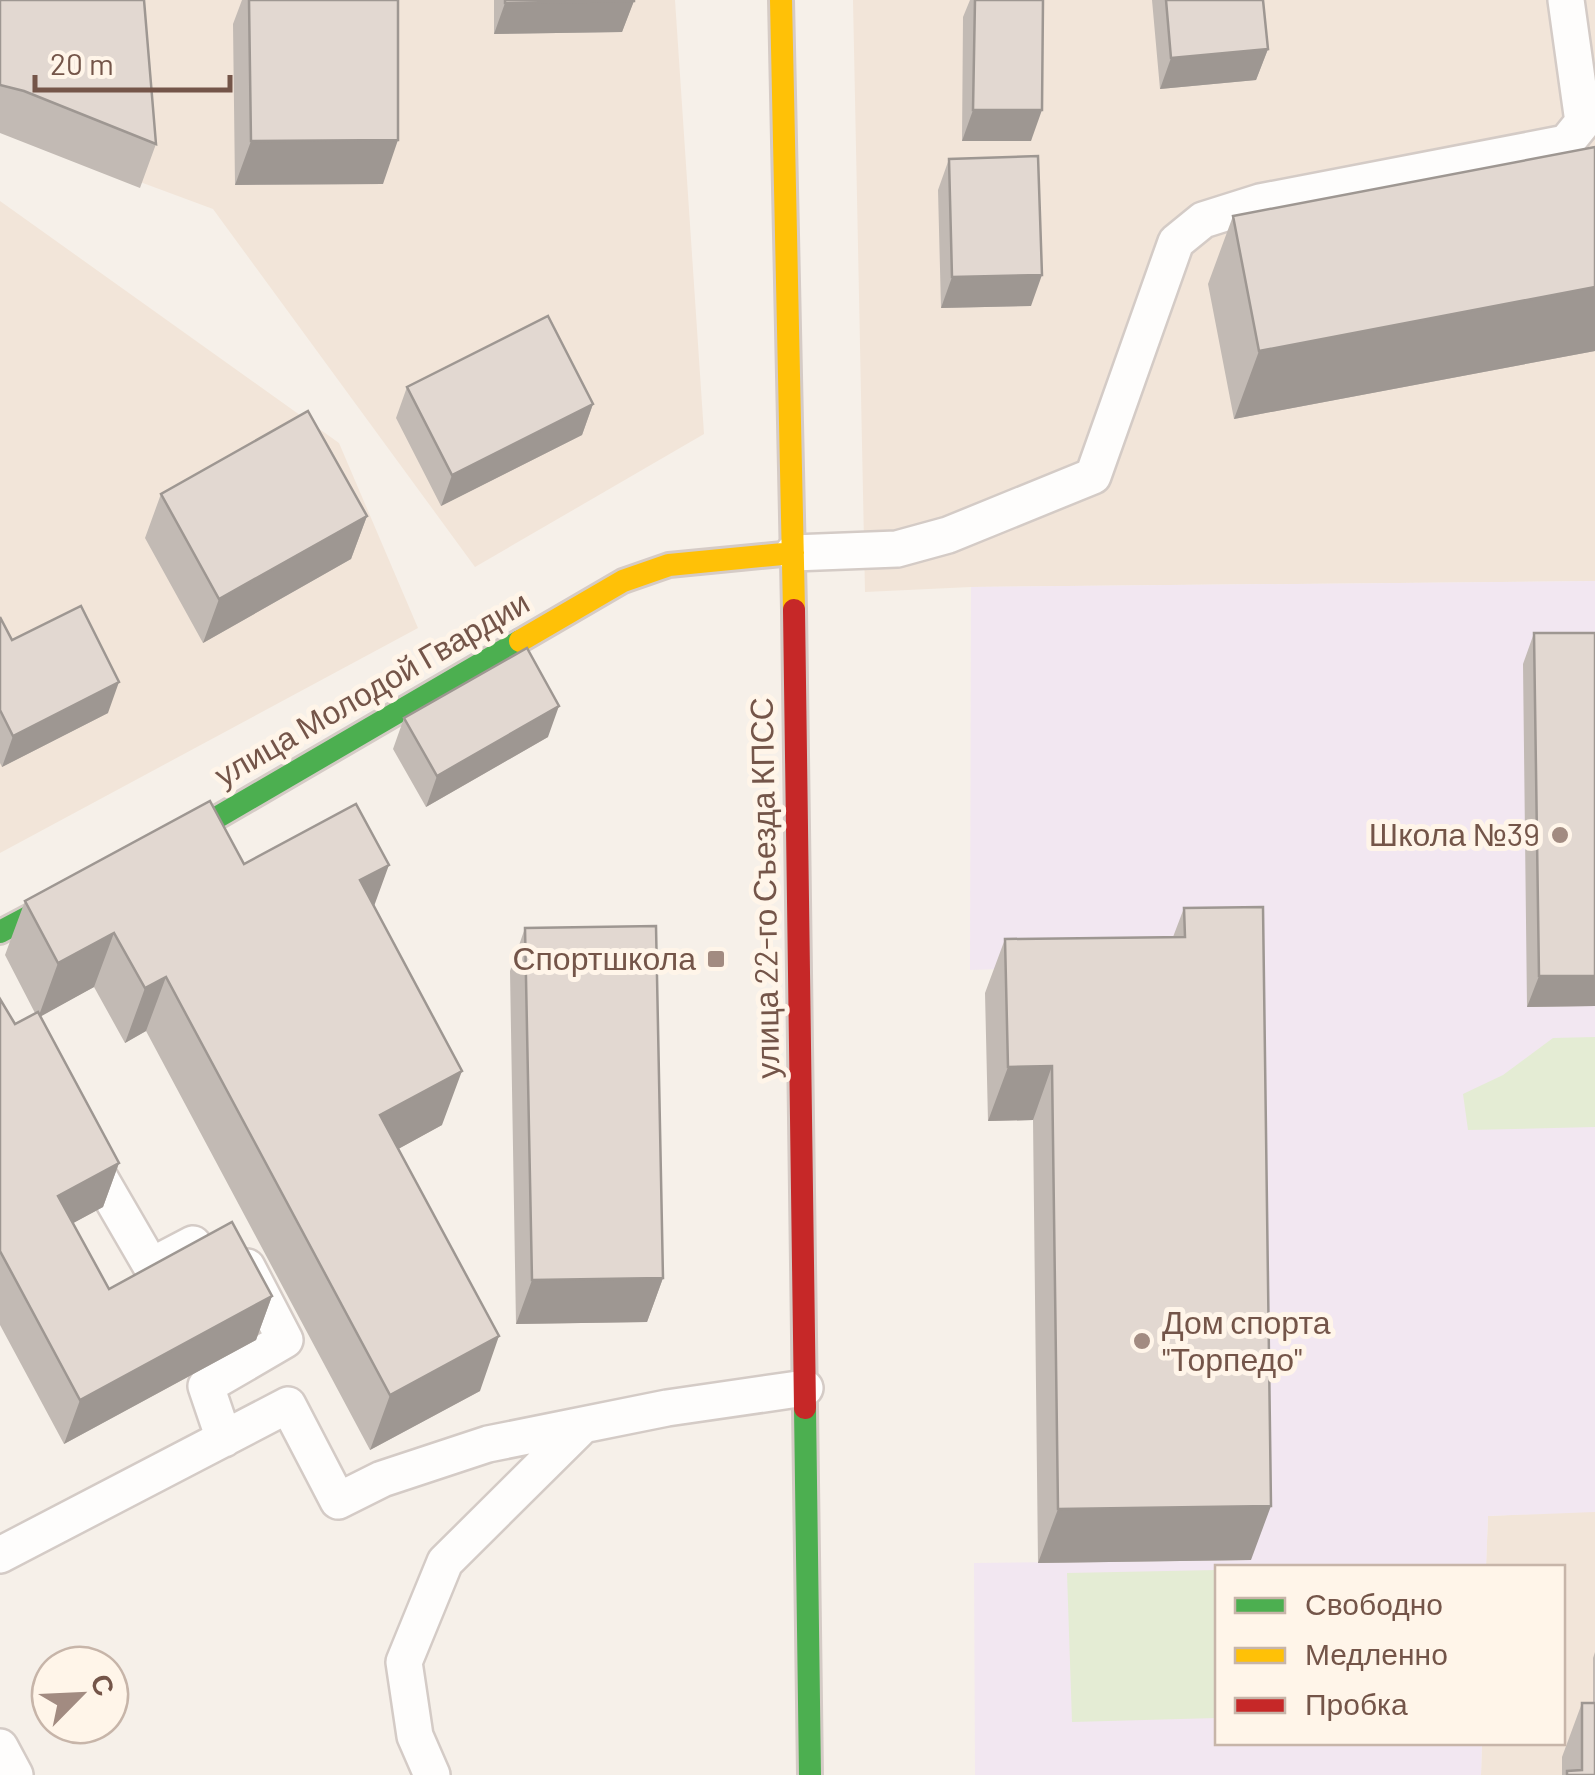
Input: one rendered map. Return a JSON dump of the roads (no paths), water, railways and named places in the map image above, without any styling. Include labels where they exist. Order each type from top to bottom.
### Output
[{"type":"main road","name":"улица 22-го Съезда КПСС","points":[[781,0],[810,1775]]},
{"type":"main road","name":"улица Молодой Гвардии","points":[[140,858],[211,821],[623,581],[669,565],[793,553]]},
{"type":"main road","points":[[0,932],[105,876]]},
{"type":"lane","points":[[793,553],[914,544],[948,535],[1093,476],[1176,242],[1203,220],[1260,202],[1566,143],[1583,122],[1566,0]]},
{"type":"lane","points":[[74,1132],[151,1266],[230,1235],[286,1340],[206,1386],[224,1438]]},
{"type":"lane","points":[[0,1555],[288,1405],[338,1501],[382,1479],[488,1444],[667,1408],[805,1388]]},
{"type":"lane","points":[[432,1775],[415,1736],[404,1662],[444,1562],[581,1427]]},
{"type":"lane","points":[[0,1747],[15,1775]]},
{"type":"place","name":"Школа №39","points":[[1560,835]]},
{"type":"place","name":"Спортшкола","points":[[716,959]]},
{"type":"place","name":"Дом спорта \"Торпедо\"","points":[[1142,1341]]}]
